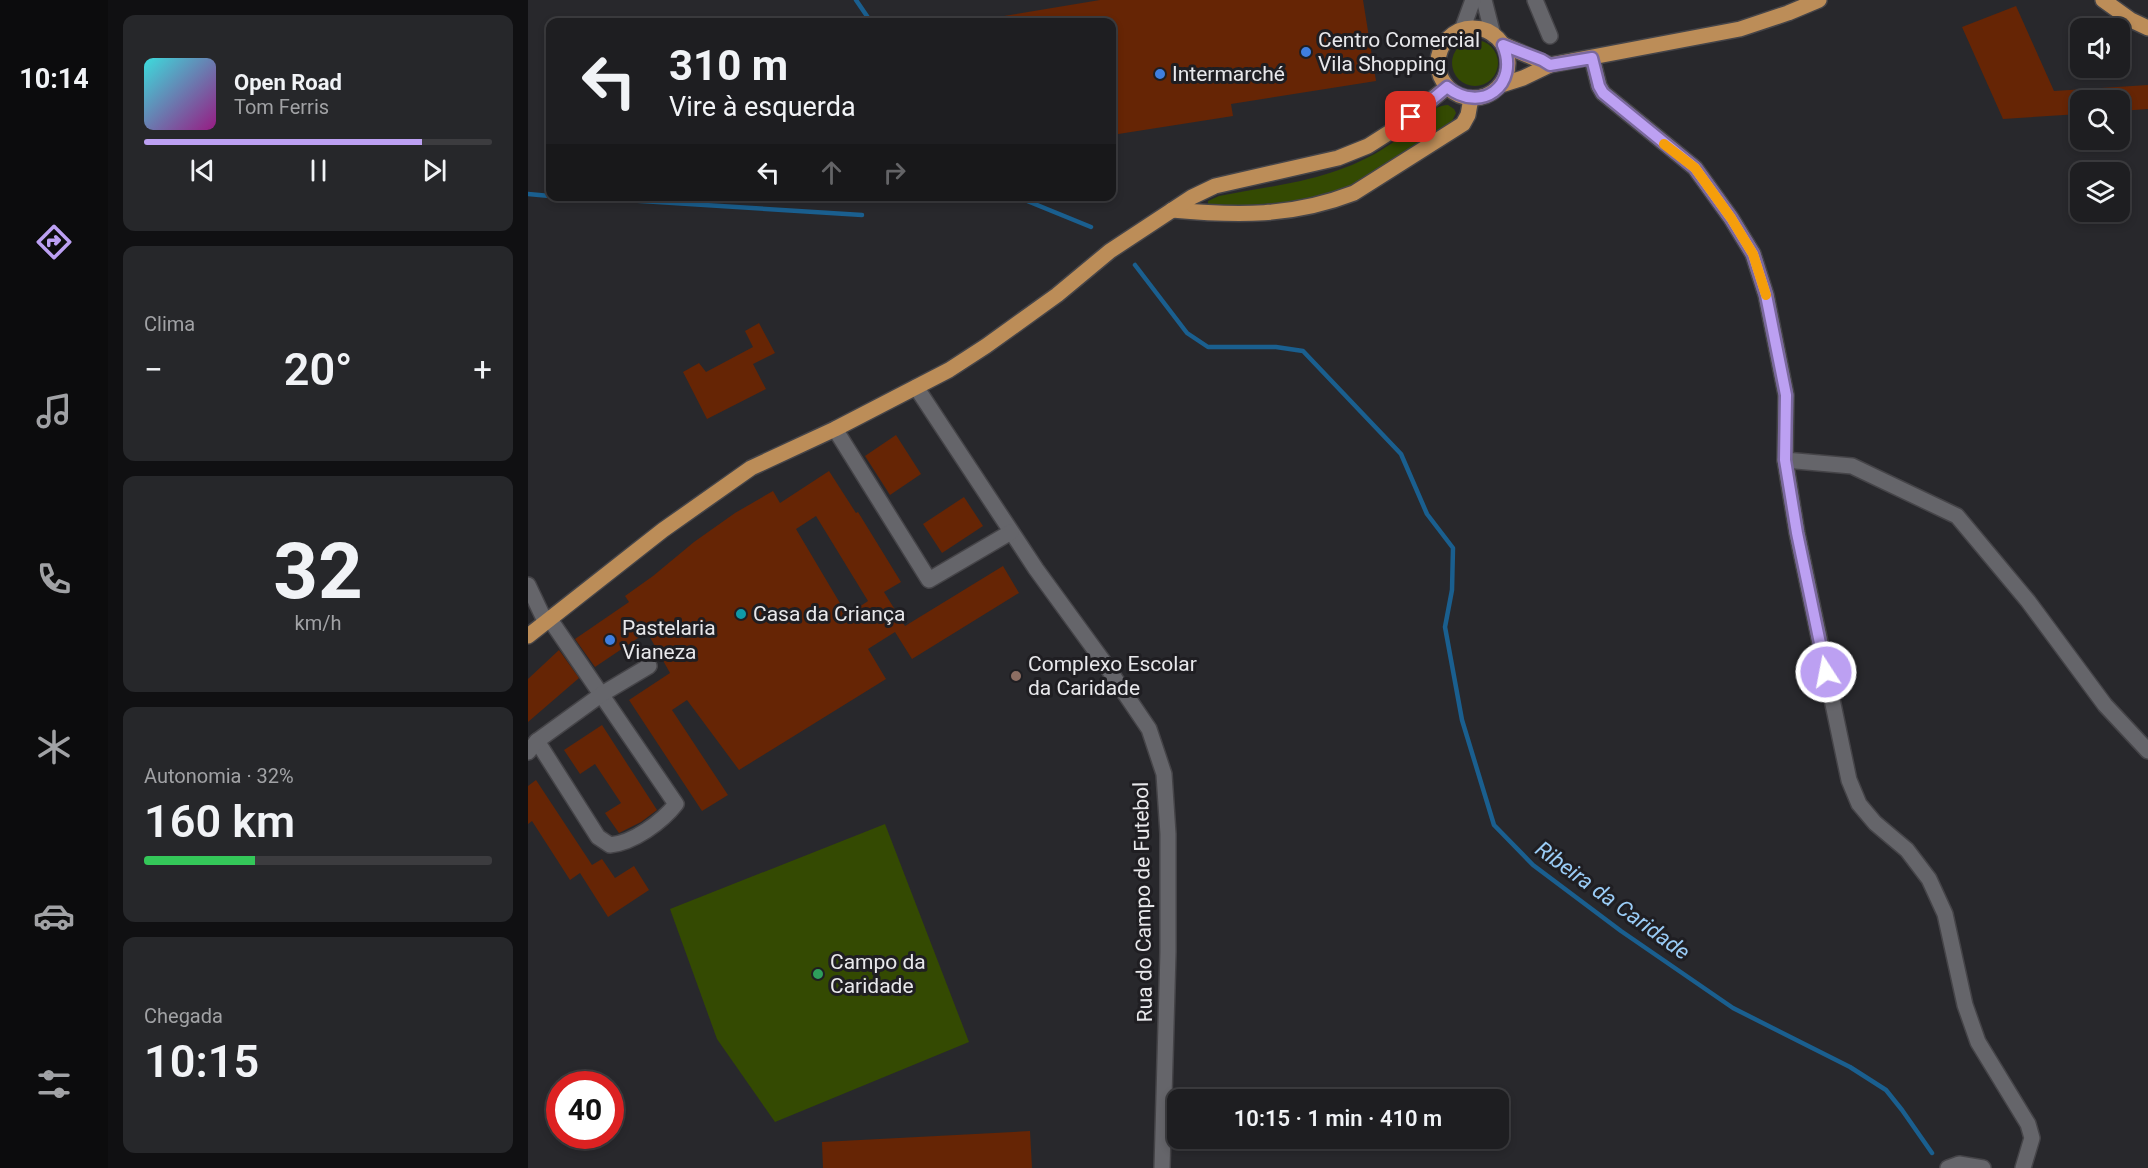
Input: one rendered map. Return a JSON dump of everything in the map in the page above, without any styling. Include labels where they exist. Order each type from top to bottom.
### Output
[{"type":"main road","points":[[1501,85],[1523,78],[1550,65],[1740,29],[1788,14],[1819,0]]},
{"type":"main road","points":[[2103,0],[2131,20],[2148,28]]},
{"type":"main road","points":[[1498,40],[1508,55],[1508,66],[1501,85],[1492,94],[1471,98],[1456,95],[1447,87],[1441,78],[1438,66],[1439,55],[1443,44],[1462,30],[1473,28],[1484,30],[1498,40],[1550,65]]},
{"type":"main road","points":[[528,636],[663,530],[751,468],[835,429],[949,370],[1057,296],[1110,251],[1172,210],[1215,186],[1338,158],[1368,146],[1401,125],[1447,87]]},
{"type":"main road","points":[[1172,210],[1223,215],[1273,213],[1306,208],[1354,194],[1463,124],[1468,115],[1471,98]]},
{"type":"street","points":[[1462,30],[1473,0]]},
{"type":"street","points":[[1484,0],[1498,40]]},
{"type":"street","points":[[1535,0],[1550,36]]},
{"type":"street","points":[[1592,58],[1603,93],[1695,168],[1731,218],[1753,254],[1766,295],[1786,395],[1785,460],[1797,533],[1849,780],[1859,804],[1875,823],[1907,850],[1929,879],[1945,914],[1965,1005],[1978,1042],[2028,1124],[2032,1138],[2023,1168]]},
{"type":"street","name":"Rua do Campo de Futebol","points":[[916,387],[1036,569],[1103,660],[1149,729],[1164,774],[1168,834],[1168,952],[1162,1168]]},
{"type":"street","points":[[835,429],[929,580],[1011,532]]},
{"type":"street","points":[[1785,460],[1852,466],[1957,516],[2028,601],[2104,705],[2148,751]]},
{"type":"street","points":[[528,585],[547,620],[602,694],[676,804],[666,817],[622,844],[610,845],[598,837],[532,746],[602,694],[649,666]]},
{"type":"street","points":[[1948,1168],[1959,1164],[1983,1168]]},
{"type":"green space","points":[[1475,40],[1491,47],[1498,63],[1491,79],[1475,86],[1459,79],[1452,63],[1459,47]]},
{"type":"green space","points":[[1448,105],[1456,113],[1452,121],[1346,188],[1298,201],[1230,207],[1208,206],[1208,201],[1219,196],[1307,180],[1348,166],[1369,157],[1395,141],[1432,110]]},
{"type":"green space","name":"Campo da Caridade","points":[[885,824],[969,1042],[775,1122],[717,1039],[670,909]]},
{"type":"building","name":"Centro Comercial Vila Shopping","points":[[1100,0],[1363,0],[1376,81],[1231,104],[1233,116],[1116,134],[1116,18],[1004,18],[1004,16]]},
{"type":"building","points":[[2016,6],[2054,91],[2148,85],[2148,109],[2130,110],[2130,90],[2070,90],[2070,115],[2003,119],[1962,27]]},
{"type":"building","points":[[759,323],[775,353],[753,364],[766,389],[707,419],[683,372],[699,363],[706,372],[753,347],[745,331]]},
{"type":"building","points":[[896,435],[921,474],[890,495],[865,456]]},
{"type":"building","name":"Casa da Criança","points":[[829,471],[856,513],[858,512],[901,582],[884,592],[905,626],[1003,566],[1019,593],[912,659],[895,632],[868,649],[886,679],[739,770],[687,700],[672,710],[728,795],[702,811],[629,700],[670,673],[647,632],[595,667],[575,639],[629,602],[625,596],[735,513],[773,491],[780,503]],"holes":[[[816,516],[868,601],[847,615],[796,529]]]},
{"type":"building","points":[[964,497],[983,526],[942,553],[923,524]]},
{"type":"building","points":[[559,650],[579,678],[528,722],[528,679]]},
{"type":"building","points":[[602,725],[657,810],[641,822],[619,833],[605,813],[621,803],[595,764],[580,774],[564,750]]},
{"type":"building","points":[[536,780],[592,865],[602,859],[615,878],[634,866],[649,890],[608,917],[580,873],[570,880],[532,821],[528,824],[528,786]]},
{"type":"building","points":[[1030,1131],[1032,1168],[823,1168],[822,1142]]},
{"type":"waterway","name":"Ribeira da Caridade","points":[[856,0],[868,18]]},
{"type":"waterway","points":[[528,194],[546,196]]},
{"type":"waterway","points":[[641,201],[862,215]]},
{"type":"waterway","name":"Ribeira da Caridade","points":[[1027,201],[1091,227]]},
{"type":"waterway","name":"Ribeira da Caridade","points":[[1135,265],[1187,333],[1208,347],[1276,347],[1303,351],[1401,454],[1427,514],[1453,548],[1452,590],[1445,627],[1462,720],[1494,825],[1533,865],[1621,931],[1733,1008],[1850,1067],[1886,1090],[1932,1153]]},
{"type":"slow traffic","points":[[1664,144],[1695,168],[1731,218],[1753,254],[1766,295]]},
{"type":"place","name":"Centro Comercial Vila Shopping","points":[[1306,52]]},
{"type":"place","name":"Intermarché","points":[[1160,74]]},
{"type":"place","name":"Casa da Criança","points":[[741,614]]},
{"type":"place","name":"Pastelaria Vianeza","points":[[610,640]]},
{"type":"place","name":"Complexo Escolar da Caridade","points":[[1016,676]]},
{"type":"place","name":"Campo da Caridade","points":[[818,974]]},
{"type":"route","points":[[1411,117],[1447,87],[1456,95],[1468,98],[1480,98],[1492,94],[1506,76],[1508,55],[1503,45],[1550,65],[1592,58],[1603,93],[1695,168],[1731,218],[1753,254],[1766,295],[1786,395],[1785,460],[1797,533],[1826,672]]}]
